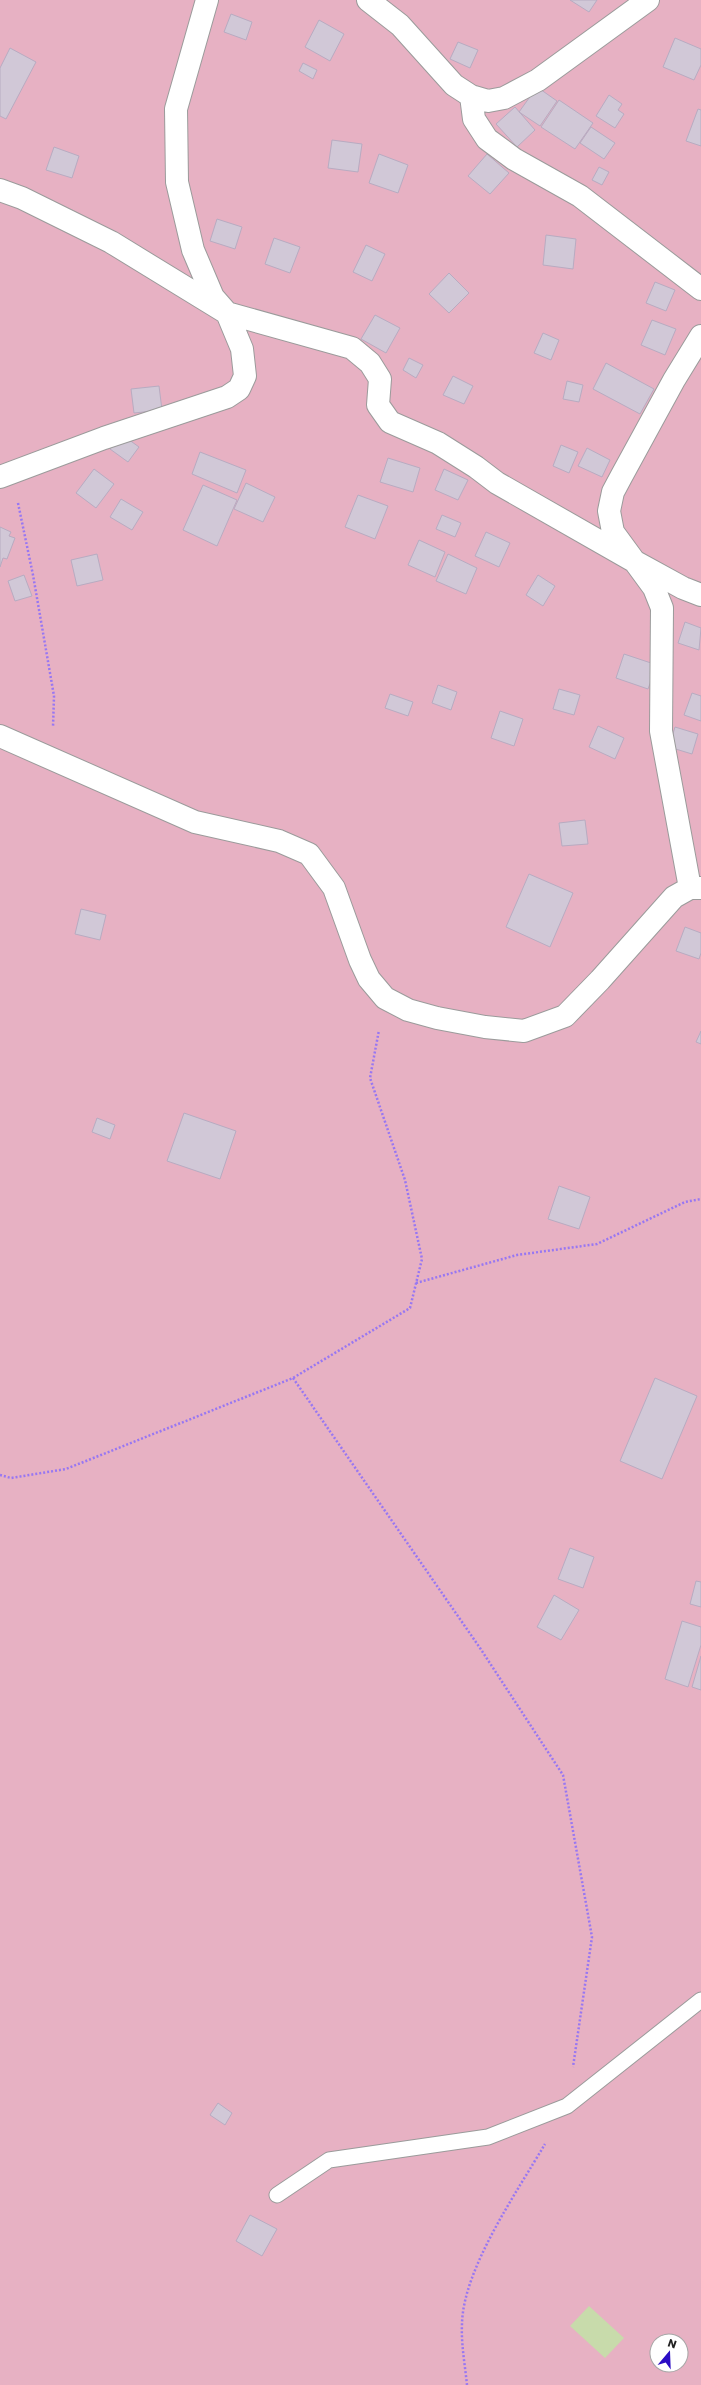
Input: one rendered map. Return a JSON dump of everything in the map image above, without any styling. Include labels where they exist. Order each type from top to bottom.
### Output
[{"type":"street","points":[[6,475],[104,438],[227,397],[239,389],[245,376],[242,349],[227,313],[213,297],[193,250],[177,182],[176,109],[207,0]]},
{"type":"street","points":[[368,0],[400,25],[454,86],[471,96],[488,101],[504,98],[538,80],[648,0]]},
{"type":"street","points":[[471,96],[474,119],[487,139],[514,158],[580,196],[701,289]]},
{"type":"street","points":[[0,190],[22,198],[111,242],[227,313],[352,348],[370,363],[380,379],[378,405],[390,422],[438,444],[476,467],[497,483],[632,560],[683,588],[701,595]]},
{"type":"street","points":[[0,736],[196,822],[278,841],[309,854],[334,888],[360,960],[369,979],[385,998],[408,1010],[437,1018],[485,1027],[524,1031],[565,1016],[600,980],[674,897],[696,888],[661,731],[662,608],[654,588],[632,560],[613,532],[609,511],[613,492],[674,380],[701,336]]},
{"type":"lane","points":[[277,2195],[329,2160],[488,2137],[567,2106],[701,2000]]},
{"type":"path","points":[[6,475],[33,575],[54,696],[53,760]]},
{"type":"path","points":[[0,1475],[11,1478],[66,1469],[293,1378],[410,1308],[422,1259],[405,1180],[370,1078],[385,998]]},
{"type":"path","points":[[416,1283],[517,1255],[597,1244],[685,1202],[701,1199]]},
{"type":"path","points":[[293,1378],[480,1648],[562,1775],[592,1937],[567,2106],[489,2240],[471,2281],[462,2324],[467,2385]]},
{"type":"shaded area","points":[[0,0],[701,0],[701,2385],[0,2385]]},
{"type":"shaded area","points":[[589,2306],[624,2338],[605,2358],[570,2326]]},
{"type":"building","points":[[570,0],[597,0],[589,12]]},
{"type":"building","points":[[231,14],[252,22],[246,40],[224,32]]},
{"type":"building","points":[[319,20],[344,34],[330,61],[305,47]]},
{"type":"building","points":[[675,38],[701,49],[701,65],[694,80],[663,67]]},
{"type":"building","points":[[458,42],[478,50],[470,68],[450,59]]},
{"type":"building","points":[[10,48],[36,62],[6,119],[0,116],[0,68]]},
{"type":"building","points":[[303,63],[317,70],[313,79],[299,71]]},
{"type":"building","points":[[537,87],[557,101],[540,126],[519,112]]},
{"type":"building","points":[[609,95],[622,104],[618,110],[624,114],[615,128],[596,116]]},
{"type":"building","points":[[559,100],[593,123],[575,149],[541,127]]},
{"type":"building","points":[[515,107],[535,130],[517,147],[496,124]]},
{"type":"building","points":[[698,109],[701,110],[701,146],[686,141]]},
{"type":"building","points":[[591,127],[615,143],[604,159],[580,143]]},
{"type":"building","points":[[332,140],[362,144],[358,172],[328,168]]},
{"type":"building","points":[[54,147],[79,156],[72,178],[46,170]]},
{"type":"building","points":[[379,154],[408,165],[398,193],[369,183]]},
{"type":"building","points":[[487,154],[509,173],[490,194],[468,176]]},
{"type":"building","points":[[599,167],[609,172],[602,185],[592,180]]},
{"type":"building","points":[[217,219],[242,227],[235,249],[210,241]]},
{"type":"building","points":[[546,235],[576,239],[573,269],[543,265]]},
{"type":"building","points":[[274,238],[300,247],[290,273],[265,264]]},
{"type":"building","points":[[366,245],[385,254],[372,281],[353,272]]},
{"type":"building","points":[[449,273],[469,293],[449,313],[429,294]]},
{"type":"building","points":[[655,282],[675,290],[666,311],[646,303]]},
{"type":"building","points":[[375,315],[400,328],[386,353],[361,339]]},
{"type":"building","points":[[652,320],[676,329],[665,355],[641,345]]},
{"type":"building","points":[[543,333],[559,340],[551,360],[534,353]]},
{"type":"building","points":[[409,358],[423,365],[416,378],[403,370]]},
{"type":"building","points":[[606,363],[654,389],[640,414],[593,389]]},
{"type":"building","points":[[453,376],[473,386],[464,404],[443,395]]},
{"type":"building","points":[[567,381],[583,385],[579,402],[563,399]]},
{"type":"building","points":[[159,386],[162,410],[134,413],[131,389]]},
{"type":"building","points":[[121,434],[139,447],[128,462],[110,449]]},
{"type":"building","points":[[561,445],[578,452],[569,473],[553,466]]},
{"type":"building","points":[[587,448],[610,460],[602,477],[578,466]]},
{"type":"building","points":[[200,452],[246,470],[237,493],[192,474]]},
{"type":"building","points":[[388,458],[420,468],[413,492],[380,482]]},
{"type":"building","points":[[94,469],[114,484],[96,508],[76,493]]},
{"type":"building","points":[[444,469],[468,480],[458,500],[435,490]]},
{"type":"building","points":[[246,483],[275,497],[263,522],[234,509]]},
{"type":"building","points":[[203,485],[237,500],[217,546],[183,530]]},
{"type":"building","points":[[358,495],[388,506],[375,539],[345,527]]},
{"type":"building","points":[[121,499],[143,512],[132,530],[110,517]]},
{"type":"building","points":[[442,515],[461,523],[455,537],[436,529]]},
{"type":"building","points":[[0,527],[11,532],[9,536],[15,538],[7,559],[3,558],[0,567]]},
{"type":"building","points":[[486,532],[510,543],[499,567],[475,556]]},
{"type":"building","points":[[419,540],[445,552],[435,577],[408,565]]},
{"type":"building","points":[[97,554],[103,580],[77,586],[71,560]]},
{"type":"building","points":[[448,554],[477,568],[466,594],[436,581]]},
{"type":"building","points":[[24,575],[32,596],[15,601],[8,581]]},
{"type":"building","points":[[538,575],[555,586],[543,606],[526,595]]},
{"type":"building","points":[[685,622],[701,628],[699,650],[678,643]]},
{"type":"building","points":[[624,654],[657,665],[648,689],[616,678]]},
{"type":"building","points":[[438,685],[457,692],[451,710],[432,703]]},
{"type":"building","points":[[559,689],[580,695],[574,715],[553,709]]},
{"type":"building","points":[[692,693],[701,696],[701,721],[684,715]]},
{"type":"building","points":[[390,694],[413,702],[408,716],[385,708]]},
{"type":"building","points":[[500,711],[523,719],[514,746],[491,738]]},
{"type":"building","points":[[598,726],[624,738],[615,759],[589,747]]},
{"type":"building","points":[[675,727],[698,734],[692,754],[669,747]]},
{"type":"building","points":[[585,820],[588,844],[562,846],[559,823]]},
{"type":"building","points":[[529,874],[573,893],[550,947],[506,927]]},
{"type":"building","points":[[81,909],[106,915],[100,940],[75,934]]},
{"type":"building","points":[[685,927],[701,933],[701,953],[699,959],[676,951]]},
{"type":"building","points":[[701,1031],[701,1044],[696,1042]]},
{"type":"building","points":[[184,1113],[236,1131],[220,1179],[167,1161]]},
{"type":"building","points":[[97,1118],[115,1125],[110,1139],[92,1132]]},
{"type":"building","points":[[559,1186],[590,1197],[579,1229],[548,1219]]},
{"type":"building","points":[[655,1378],[697,1396],[662,1479],[620,1461]]},
{"type":"building","points":[[570,1548],[594,1557],[583,1588],[558,1579]]},
{"type":"building","points":[[696,1581],[701,1582],[701,1607],[690,1604]]},
{"type":"building","points":[[554,1595],[579,1610],[561,1640],[537,1627]]},
{"type":"building","points":[[682,1621],[701,1627],[701,1645],[688,1687],[665,1679]]},
{"type":"building","points":[[701,1656],[701,1690],[692,1687]]},
{"type":"building","points":[[218,2103],[232,2113],[225,2125],[210,2115]]},
{"type":"building","points":[[250,2215],[277,2229],[262,2256],[236,2241]]}]
